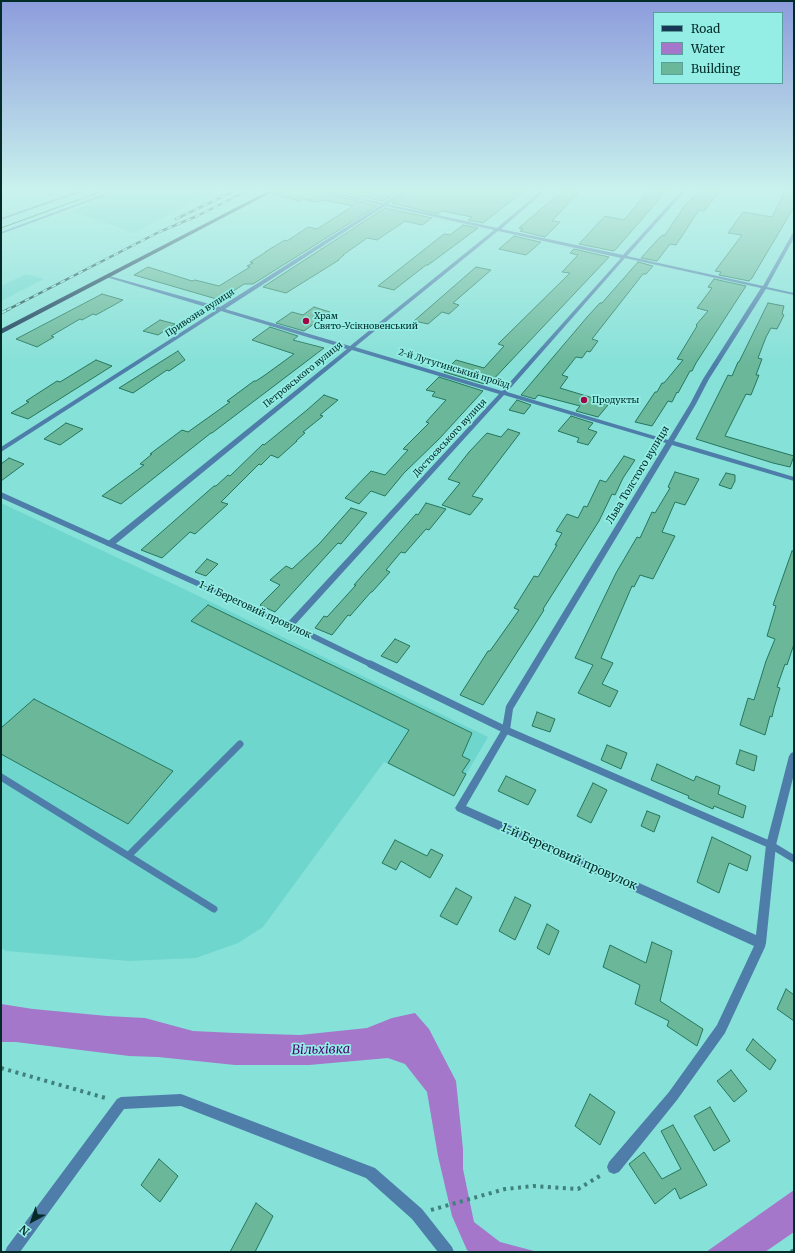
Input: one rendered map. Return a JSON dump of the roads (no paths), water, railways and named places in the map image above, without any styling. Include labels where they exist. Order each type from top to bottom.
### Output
[{"type":"main road","points":[[1,332],[163,247]]},
{"type":"street","name":"Привозна вулиця","points":[[1,450],[317,247]]},
{"type":"street","name":"Петровського вулиця","points":[[110,544],[474,247]]},
{"type":"street","points":[[584,247],[794,294]]},
{"type":"street","name":"Достоєвського вулиця","points":[[290,625],[634,247]]},
{"type":"street","name":"Льва Толстого вулиця","points":[[506,730],[509,709],[693,404],[706,379],[764,288],[787,247]]},
{"type":"street","name":"2-й Лутугинський проїзд","points":[[108,276],[670,441],[794,479]]},
{"type":"street","name":"1-й Береговий провулок","points":[[506,730],[460,808],[761,943]]},
{"type":"street","points":[[614,1167],[673,1096],[721,1029],[761,943],[771,845],[794,756]]},
{"type":"street","points":[[12,1252],[122,1103],[182,1100],[370,1173],[417,1214],[447,1252]]},
{"type":"lane","name":"1-й Береговий провулок","points":[[1,495],[290,625],[506,730],[771,845],[794,859]]},
{"type":"lane","points":[[129,855],[240,744]]},
{"type":"lane","points":[[1,777],[214,909]]},
{"type":"water","name":"Вільхівка","points":[[1,1004],[33,1009],[145,1018],[193,1031],[300,1035],[367,1028],[392,1018],[415,1013],[429,1029],[456,1081],[463,1149],[463,1169],[474,1222],[500,1242],[538,1252],[469,1252],[467,1250],[452,1216],[438,1156],[427,1092],[405,1064],[388,1058],[309,1065],[235,1065],[158,1057],[129,1056],[16,1042],[1,1042]]},
{"type":"water","points":[[794,1190],[794,1232],[765,1252],[706,1252]]},
{"type":"railway","points":[[7,310],[129,247]]},
{"type":"railway","points":[[1,313],[7,310]]},
{"type":"place","name":"Храм Свято-Усікновенський","points":[[306,321]]},
{"type":"place","name":"Продукты","points":[[584,400]]}]
